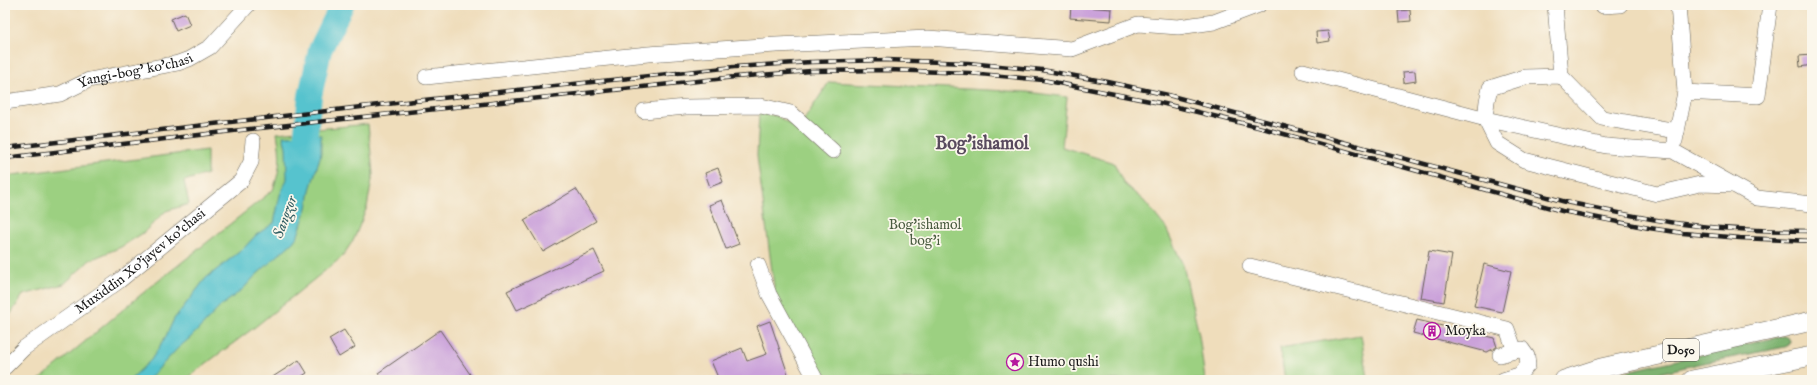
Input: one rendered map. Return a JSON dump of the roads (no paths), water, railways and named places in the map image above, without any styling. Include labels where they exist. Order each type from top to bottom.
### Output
[{"type":"main road","name":"D050","points":[[1564,380],[1601,368],[1808,325]]},
{"type":"main road","name":"D050","points":[[1692,380],[1810,354]]},
{"type":"street","name":"Yangi-bog' ko'chasi","points":[[5,102],[60,94],[89,80],[178,63],[189,59],[210,47],[248,5]]},
{"type":"street","points":[[426,77],[648,54],[776,45],[928,38],[1072,49],[1138,24],[1178,27],[1214,22],[1259,5]]},
{"type":"street","points":[[1555,5],[1561,76],[1602,118],[1677,131]]},
{"type":"street","points":[[1603,6],[1620,5]]},
{"type":"street","points":[[1673,151],[1685,92],[1678,5]]},
{"type":"street","points":[[1685,92],[1758,96],[1770,5]]},
{"type":"street","points":[[1303,71],[1485,119],[1606,146],[1673,151],[1757,198],[1812,204]]},
{"type":"street","points":[[1561,76],[1525,77],[1490,88],[1485,119],[1497,143],[1524,160],[1657,194],[1700,184],[1735,186]]},
{"type":"street","points":[[644,112],[686,107],[761,106],[791,113],[833,151]]},
{"type":"street","name":"Muxiddin Xo'jayev ko'chasi","points":[[5,367],[24,348],[119,281],[241,181],[251,162],[253,141]]},
{"type":"street","points":[[758,265],[769,294],[816,380]]},
{"type":"street","points":[[1250,266],[1507,329],[1515,351]]},
{"type":"street","points":[[1500,355],[1522,349],[1527,356],[1528,365],[1520,375],[1511,379]]},
{"type":"water","points":[[321,135],[321,154],[310,190],[307,208],[298,235],[293,242],[255,276],[243,289],[221,306],[148,380],[130,380],[151,360],[166,336],[174,319],[206,278],[243,249],[256,235],[274,223],[280,195],[287,179],[286,147],[283,136]]},
{"type":"waterway","name":"Sangzor","points":[[302,168],[310,96],[320,50],[342,5]]},
{"type":"railway","points":[[5,148],[396,103],[734,67],[811,62],[887,60],[968,63],[1042,70],[1168,95],[1566,202],[1624,214],[1668,222],[1715,228],[1812,231]]},
{"type":"railway","points":[[5,158],[241,130],[735,77],[811,71],[889,70],[969,73],[1043,80],[1165,104],[1266,129],[1562,211],[1683,233],[1740,238],[1812,241]]},
{"type":"place","name":"Moyka","points":[[1432,331]]},
{"type":"place","name":"Humo qushi","points":[[1015,362]]},
{"type":"district","name":"Bog'ishamol","points":[[982,144]]},
{"type":"park label","name":"Bog'ishamol bog'i","points":[[925,234]]}]
